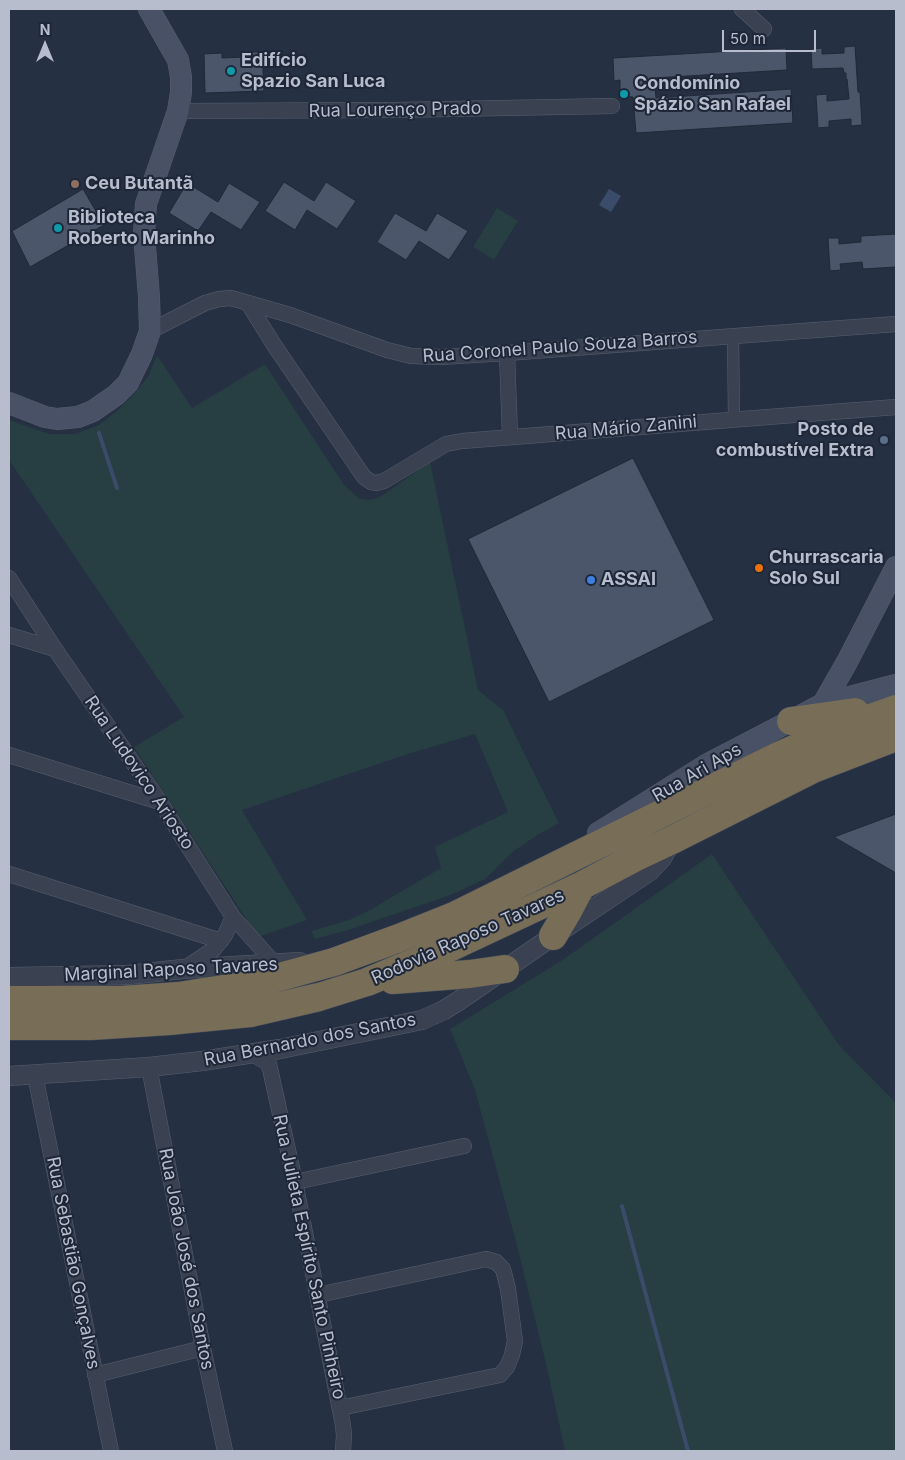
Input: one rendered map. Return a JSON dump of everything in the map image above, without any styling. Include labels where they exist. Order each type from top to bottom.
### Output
[{"type":"highway","points":[[791,721],[896,708]]},
{"type":"highway","name":"Rodovia Raposo Tavares","points":[[9,1000],[121,1000],[179,996],[254,984],[334,962],[454,916],[778,756],[840,729],[896,708]]},
{"type":"highway","name":"Rodovia Raposo Tavares","points":[[9,1026],[90,1026],[250,1013],[319,997],[367,982],[450,948],[581,886],[813,769],[896,736]]},
{"type":"highway","points":[[552,936],[581,886]]},
{"type":"highway","points":[[367,982],[470,974],[505,969]]},
{"type":"main road","points":[[9,403],[45,417],[57,419],[78,417],[93,412],[116,395],[128,383],[135,371],[150,332],[144,234],[146,204],[178,111],[181,77],[178,60],[149,9]]},
{"type":"main road","points":[[822,704],[847,662],[896,567]]},
{"type":"main road","points":[[847,662],[860,681],[870,691]]},
{"type":"main road","name":"Rua Ari Aps","points":[[511,888],[706,765],[822,704],[896,685]]},
{"type":"street","points":[[742,9],[764,28]]},
{"type":"street","name":"Rua Lourenço Prado","points":[[178,111],[612,106]]},
{"type":"street","name":"Rua Coronel Paulo Souza Barros","points":[[150,332],[205,303],[232,298],[290,315],[387,350],[411,356],[441,357],[507,353],[896,324]]},
{"type":"street","name":"Rua Mário Zanini","points":[[248,303],[274,345],[364,477],[376,483],[384,481],[446,444],[462,441],[896,406]]},
{"type":"street","points":[[733,335],[734,419]]},
{"type":"street","points":[[507,353],[510,437]]},
{"type":"street","name":"Rua Ludovico Ariosto","points":[[9,578],[55,649],[160,802],[233,917],[275,964]]},
{"type":"street","points":[[9,635],[55,649]]},
{"type":"street","points":[[9,755],[160,802]]},
{"type":"street","name":"Rua Bernardo dos Santos","points":[[9,1076],[149,1067],[251,1053],[274,1056],[422,1020],[444,1010],[650,871],[662,858],[672,840]]},
{"type":"street","points":[[9,874],[221,941]]},
{"type":"street","points":[[183,969],[204,957],[221,941],[233,917]]},
{"type":"street","name":"Marginal Raposo Tavares","points":[[9,977],[128,975],[183,969],[299,962],[334,962]]},
{"type":"street","name":"Rua Julieta Espírito Santo Pinheiro","points":[[274,1056],[296,1182],[340,1408],[344,1435],[343,1451]]},
{"type":"street","name":"Rua João José dos Santos","points":[[149,1067],[203,1348],[226,1451]]},
{"type":"street","name":"Rua Sebastião Gonçalves","points":[[35,1075],[111,1451]]},
{"type":"street","points":[[296,1182],[464,1146]]},
{"type":"street","points":[[318,1294],[486,1259],[496,1262],[503,1269],[508,1289],[515,1340],[507,1368],[500,1374],[340,1408]]},
{"type":"street","points":[[95,1375],[203,1348]]},
{"type":"green space","points":[[497,208],[518,221],[494,260],[473,247]]},
{"type":"green space","points":[[157,355],[192,408],[265,364],[344,485],[360,499],[369,500],[380,497],[430,462],[478,690],[503,710],[559,823],[514,851],[485,879],[451,895],[348,930],[315,939],[311,931],[349,920],[370,910],[441,868],[435,847],[508,812],[475,734],[405,755],[242,810],[307,920],[258,937],[134,747],[184,717],[9,460],[9,420],[49,434],[75,434],[99,425],[135,393],[149,375]]},
{"type":"green space","points":[[712,854],[839,1045],[896,1103],[896,1451],[565,1451],[516,1242],[475,1090],[450,1029],[561,961]]},
{"type":"water","points":[[609,189],[621,196],[611,212],[599,205]]},
{"type":"building","points":[[855,46],[862,125],[851,126],[851,119],[829,121],[829,127],[818,128],[816,95],[827,94],[827,101],[849,99],[846,73],[844,73],[843,68],[812,69],[811,49],[822,48],[822,54],[844,53],[844,47]]},
{"type":"building","points":[[786,48],[787,70],[654,78],[656,98],[791,89],[793,123],[636,133],[633,97],[620,96],[620,80],[614,81],[613,58]]},
{"type":"building","name":"Edifício Spazio San Luca","points":[[244,52],[262,52],[264,91],[205,93],[204,54],[222,53],[222,58],[244,57]]},
{"type":"building","points":[[284,182],[314,201],[326,182],[356,201],[337,229],[307,210],[295,230],[265,211]]},
{"type":"building","points":[[187,183],[218,202],[229,183],[260,202],[241,230],[211,212],[198,231],[169,213]]},
{"type":"building","name":"Biblioteca Roberto Marinho","points":[[83,189],[104,225],[30,267],[12,231]]},
{"type":"building","points":[[395,213],[426,231],[437,213],[468,231],[449,260],[419,241],[406,260],[377,242]]},
{"type":"building","points":[[896,234],[896,267],[863,269],[862,262],[840,264],[841,270],[830,271],[828,238],[839,238],[839,244],[861,242],[861,236]]},
{"type":"building","name":"ASSAI","points":[[633,458],[714,620],[549,702],[468,539]]},
{"type":"building","points":[[896,814],[896,873],[834,837]]},
{"type":"waterway","points":[[99,433],[117,488]]},
{"type":"waterway","points":[[622,1206],[688,1451]]},
{"type":"place","name":"Edifício Spazio San Luca","points":[[231,71]]},
{"type":"place","name":"Condomínio Spázio San Rafael","points":[[624,94]]},
{"type":"place","name":"Ceu Butantã","points":[[75,184]]},
{"type":"place","name":"Biblioteca Roberto Marinho","points":[[58,228]]},
{"type":"place","name":"Posto de combustível Extra","points":[[884,440]]},
{"type":"place","name":"Churrascaria Solo Sul","points":[[759,568]]},
{"type":"place","name":"ASSAI","points":[[591,580]]}]
